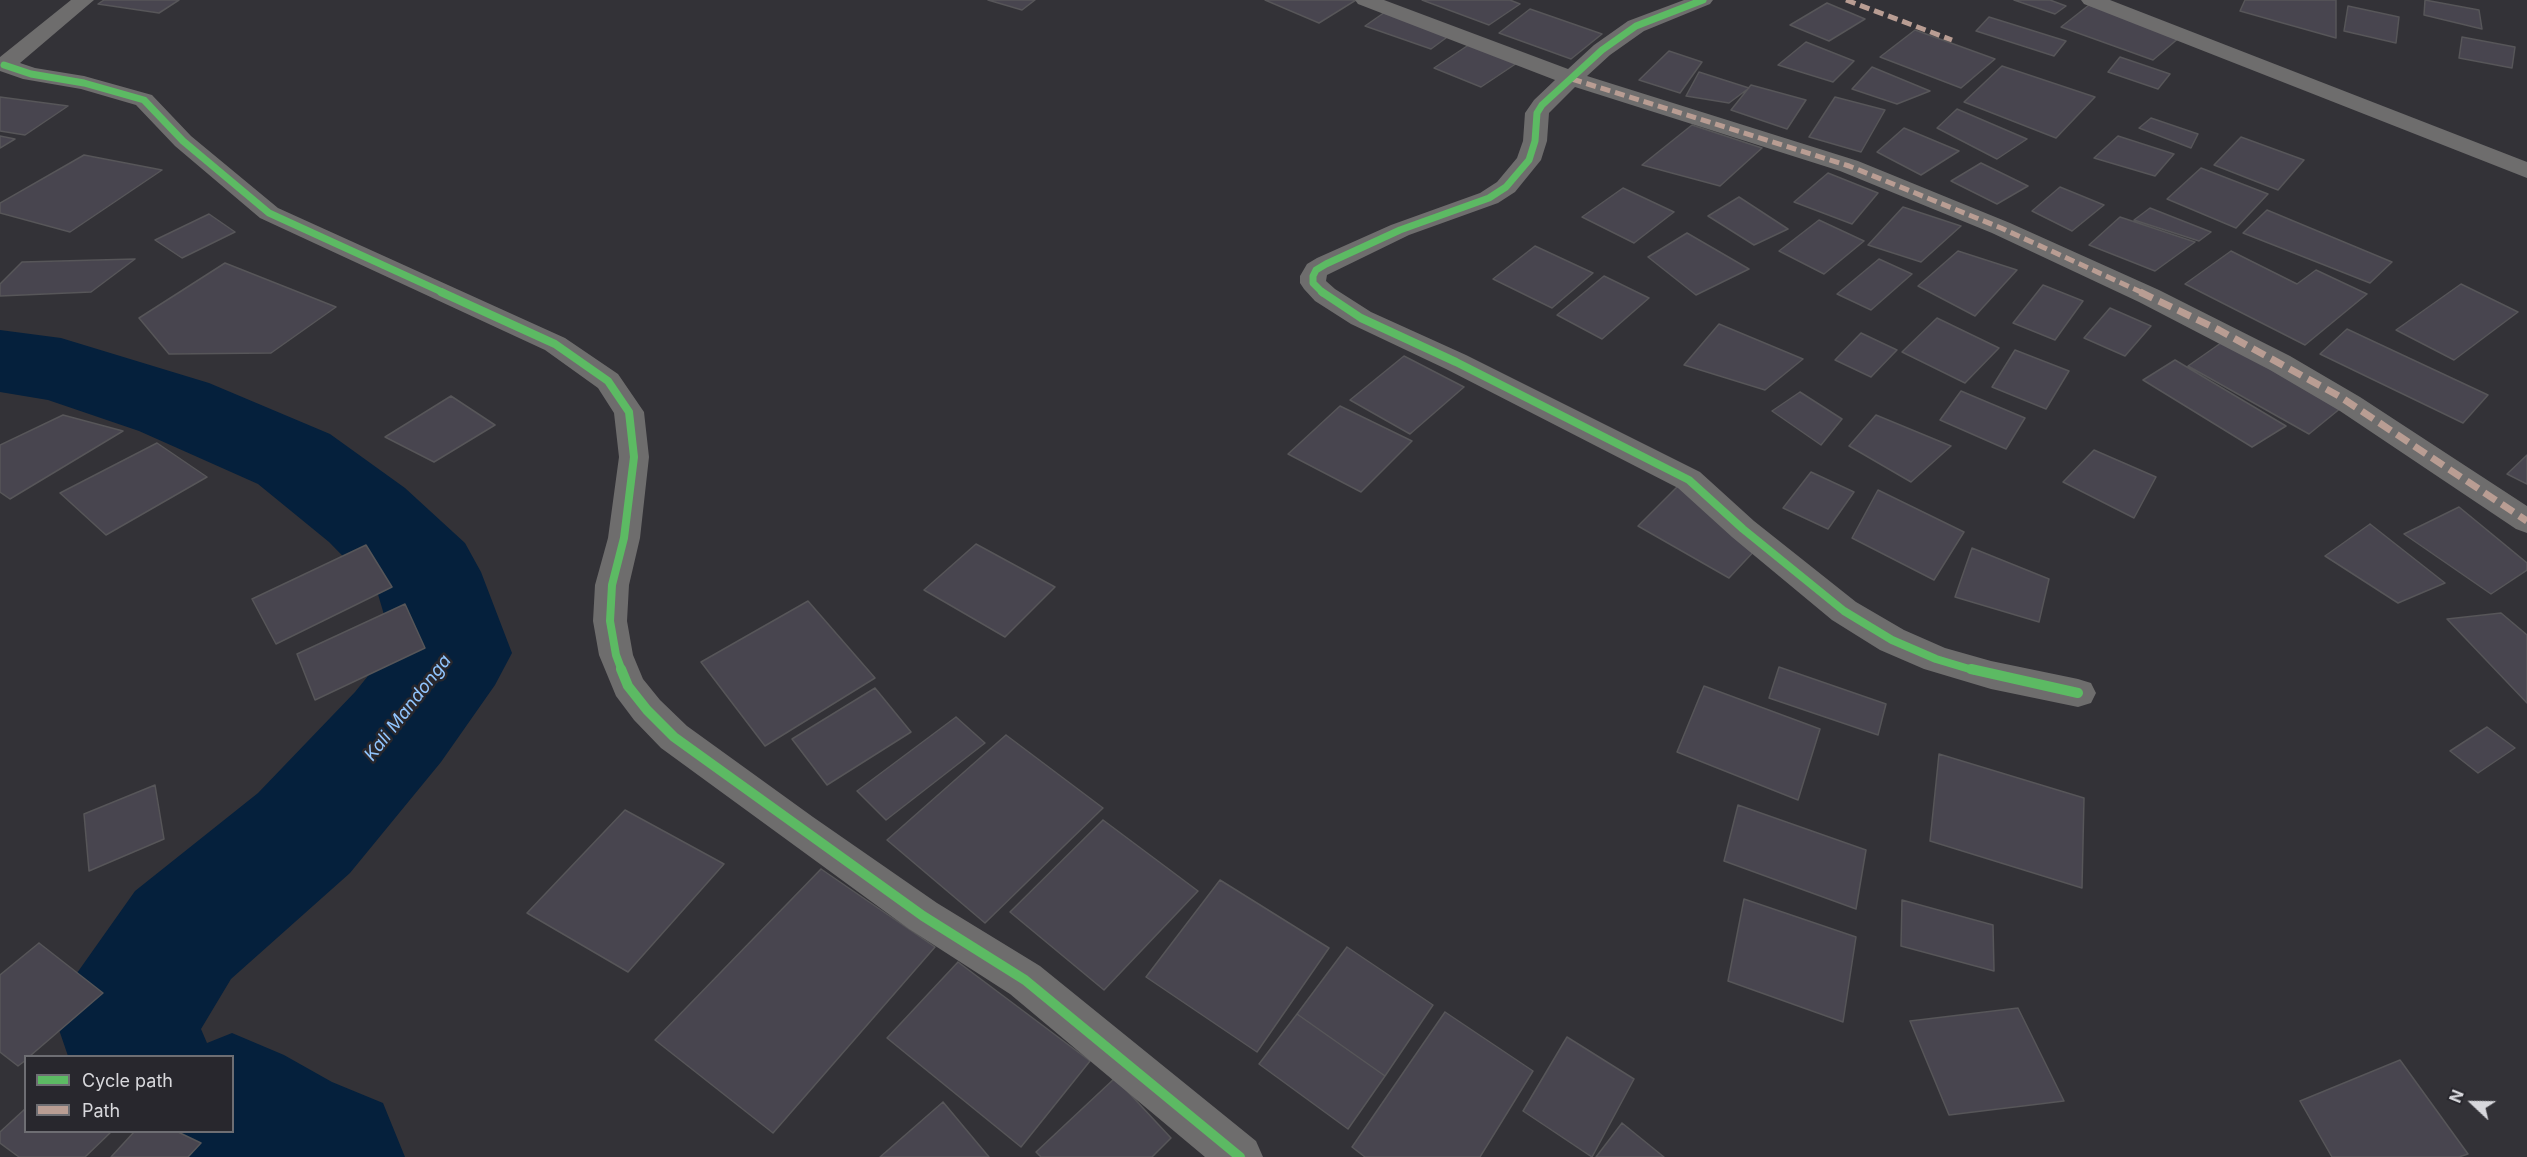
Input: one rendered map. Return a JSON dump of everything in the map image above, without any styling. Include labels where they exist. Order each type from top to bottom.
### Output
[{"type":"street","points":[[84,0],[4,65],[31,74],[84,84],[144,100],[183,141],[269,213],[555,344],[608,381],[629,412],[634,457],[624,538],[612,585],[610,621],[616,655],[628,686],[647,710],[674,737],[914,909],[1025,980],[1240,1157]]},
{"type":"street","points":[[1365,0],[1572,79],[1850,166],[2001,228],[2218,330],[2338,396],[2527,521]]},
{"type":"street","points":[[1703,0],[1636,26],[1602,50],[1542,105],[1537,113],[1535,141],[1529,160],[1506,187],[1489,198],[1401,230],[1326,264],[1316,270],[1313,284],[1325,295],[1361,318],[1456,362],[1689,480],[1743,529],[1844,611],[1892,640],[1936,659],[1980,672],[2078,693]]},
{"type":"street","points":[[2091,0],[2527,171]]},
{"type":"building","points":[[104,0],[179,0],[159,13],[98,4]]},
{"type":"building","points":[[988,0],[1035,0],[1022,10]]},
{"type":"building","points":[[1265,0],[1356,0],[1319,23]]},
{"type":"building","points":[[1422,0],[1510,0],[1520,4],[1489,25]]},
{"type":"building","points":[[2014,0],[2050,0],[2066,6],[2055,14]]},
{"type":"building","points":[[2245,0],[2336,0],[2336,38],[2240,11]]},
{"type":"building","points":[[2425,0],[2479,10],[2482,29],[2424,15]]},
{"type":"building","points":[[1827,3],[1865,19],[1829,41],[1790,25]]},
{"type":"building","points":[[2089,5],[2180,37],[2153,60],[2061,27]]},
{"type":"building","points":[[2348,6],[2399,17],[2396,43],[2344,31]]},
{"type":"building","points":[[1530,9],[1602,34],[1571,59],[1499,33]]},
{"type":"building","points":[[1385,12],[1450,35],[1431,49],[1365,26]]},
{"type":"building","points":[[1989,17],[2066,41],[2054,56],[1976,31]]},
{"type":"building","points":[[1915,30],[1995,59],[1961,88],[1880,57]]},
{"type":"building","points":[[2462,37],[2515,47],[2512,68],[2459,58]]},
{"type":"building","points":[[1806,42],[1854,61],[1833,82],[1778,65]]},
{"type":"building","points":[[1470,44],[1517,63],[1481,87],[1434,68]]},
{"type":"building","points":[[1669,51],[1702,62],[1680,93],[1639,80]]},
{"type":"building","points":[[2120,57],[2170,74],[2158,89],[2108,72]]},
{"type":"building","points":[[2002,66],[2095,97],[2056,138],[1964,102]]},
{"type":"building","points":[[1872,67],[1930,91],[1897,104],[1852,89]]},
{"type":"building","points":[[1699,72],[1749,88],[1729,103],[1686,96]]},
{"type":"building","points":[[1751,85],[1806,100],[1787,129],[1731,110]]},
{"type":"building","points":[[0,97],[68,106],[25,135],[0,131]]},
{"type":"building","points":[[1835,97],[1885,110],[1861,152],[1809,137]]},
{"type":"building","points":[[1957,109],[2027,139],[1997,159],[1937,128]]},
{"type":"building","points":[[2151,118],[2198,134],[2191,148],[2139,128]]},
{"type":"building","points":[[1692,125],[1762,148],[1720,186],[1642,165]]},
{"type":"building","points":[[1904,128],[1959,151],[1921,175],[1877,152]]},
{"type":"building","points":[[0,136],[15,139],[0,148]]},
{"type":"building","points":[[2118,136],[2174,154],[2155,176],[2094,158]]},
{"type":"building","points":[[2241,137],[2304,160],[2278,190],[2214,165]]},
{"type":"building","points":[[84,155],[162,170],[70,232],[0,213],[0,203]]},
{"type":"building","points":[[1981,163],[2028,186],[1997,204],[1951,181]]},
{"type":"building","points":[[2201,168],[2268,194],[2236,228],[2167,199]]},
{"type":"building","points":[[1828,173],[1878,193],[1852,224],[1794,202]]},
{"type":"building","points":[[2060,187],[2104,205],[2072,231],[2032,211]]},
{"type":"building","points":[[1623,188],[1674,212],[1634,243],[1582,217]]},
{"type":"building","points":[[1739,197],[1788,229],[1754,245],[1708,216]]},
{"type":"building","points":[[1903,207],[1961,226],[1921,262],[1868,245]]},
{"type":"building","points":[[2150,208],[2211,232],[2199,241],[2134,220]]},
{"type":"building","points":[[2267,210],[2392,262],[2370,283],[2243,233]]},
{"type":"building","points":[[209,214],[235,232],[182,258],[155,240]]},
{"type":"building","points":[[2120,217],[2195,242],[2155,271],[2089,245]]},
{"type":"building","points":[[1819,220],[1864,241],[1824,274],[1779,251]]},
{"type":"building","points":[[1687,233],[1749,269],[1696,295],[1648,257]]},
{"type":"building","points":[[1535,246],[1593,273],[1552,308],[1493,279]]},
{"type":"building","points":[[1958,251],[2017,270],[1975,316],[1918,286]]},
{"type":"building","points":[[2231,251],[2297,284],[2316,270],[2367,294],[2305,345],[2185,284]]},
{"type":"building","points":[[135,259],[91,292],[0,296],[0,284],[22,262]]},
{"type":"building","points":[[1879,259],[1912,274],[1871,310],[1837,294]]},
{"type":"building","points":[[225,263],[336,307],[271,353],[169,354],[139,318]]},
{"type":"building","points":[[1604,276],[1649,298],[1602,339],[1557,315]]},
{"type":"building","points":[[2461,284],[2518,312],[2454,360],[2396,330]]},
{"type":"building","points":[[2043,285],[2083,301],[2055,340],[2013,323]]},
{"type":"building","points":[[2110,308],[2151,326],[2125,356],[2084,338]]},
{"type":"building","points":[[1937,318],[1999,348],[1965,383],[1902,352]]},
{"type":"building","points":[[1719,324],[1803,359],[1765,390],[1684,365]]},
{"type":"building","points":[[2347,329],[2488,395],[2463,423],[2320,354]]},
{"type":"building","points":[[1861,333],[1897,350],[1871,377],[1835,360]]},
{"type":"building","points":[[2228,338],[2347,403],[2309,434],[2188,366]]},
{"type":"building","points":[[2015,350],[2069,371],[2046,409],[1992,387]]},
{"type":"building","points":[[1404,356],[1464,387],[1410,434],[1350,400]]},
{"type":"building","points":[[2175,360],[2286,426],[2252,447],[2143,380]]},
{"type":"building","points":[[1961,391],[2025,418],[2006,449],[1940,420]]},
{"type":"building","points":[[1800,392],[1842,419],[1821,445],[1772,411]]},
{"type":"building","points":[[451,396],[495,425],[434,462],[385,437]]},
{"type":"building","points":[[1340,406],[1412,441],[1361,492],[1288,454]]},
{"type":"building","points":[[63,415],[123,431],[10,499],[0,492],[0,445]]},
{"type":"building","points":[[1876,415],[1951,446],[1911,482],[1849,446]]},
{"type":"building","points":[[157,443],[207,477],[106,535],[60,493]]},
{"type":"building","points":[[2094,450],[2156,477],[2134,518],[2063,482]]},
{"type":"building","points":[[2527,455],[2527,484],[2507,474]]},
{"type":"building","points":[[1811,472],[1854,492],[1828,529],[1783,508]]},
{"type":"building","points":[[1684,480],[1758,547],[1729,578],[1638,526]]},
{"type":"building","points":[[1878,490],[1964,532],[1934,580],[1852,538]]},
{"type":"building","points":[[2459,507],[2527,563],[2527,570],[2491,594],[2404,534]]},
{"type":"building","points":[[2370,524],[2445,583],[2398,603],[2325,556]]},
{"type":"building","points":[[976,544],[1055,587],[1005,637],[924,590]]},
{"type":"building","points":[[366,545],[392,587],[276,644],[252,599]]},
{"type":"building","points":[[1972,548],[2049,579],[2039,622],[1955,597]]},
{"type":"building","points":[[808,601],[875,678],[765,746],[701,662]]},
{"type":"building","points":[[405,604],[425,648],[315,700],[297,654]]},
{"type":"building","points":[[2501,613],[2527,635],[2527,703],[2447,619]]},
{"type":"building","points":[[1779,667],[1886,704],[1878,735],[1769,698]]},
{"type":"building","points":[[1704,686],[1820,729],[1798,800],[1677,752]]},
{"type":"building","points":[[875,688],[911,732],[827,785],[792,739]]},
{"type":"building","points":[[956,717],[985,743],[886,820],[857,791]]},
{"type":"building","points":[[2487,727],[2515,748],[2478,773],[2450,751]]},
{"type":"building","points":[[1006,735],[1103,808],[985,923],[887,840]]},
{"type":"building","points":[[1939,754],[2084,798],[2082,888],[1930,841]]},
{"type":"building","points":[[155,785],[164,839],[89,871],[84,814]]},
{"type":"building","points":[[1738,805],[1866,850],[1856,909],[1724,861]]},
{"type":"building","points":[[625,810],[724,864],[628,972],[527,913]]},
{"type":"building","points":[[1103,820],[1198,891],[1104,990],[1010,912]]},
{"type":"building","points":[[821,869],[935,947],[773,1133],[655,1040]]},
{"type":"building","points":[[1220,880],[1329,948],[1257,1052],[1146,977]]},
{"type":"building","points":[[1744,899],[1856,937],[1843,1022],[1728,981]]},
{"type":"building","points":[[1902,900],[1993,925],[1994,971],[1901,946]]},
{"type":"building","points":[[39,943],[103,993],[31,1055],[24,1055],[24,1062],[18,1066],[0,1052],[0,975]]},
{"type":"building","points":[[1347,947],[1433,1005],[1385,1076],[1297,1014]]},
{"type":"building","points":[[958,962],[1090,1061],[1021,1147],[887,1038]]},
{"type":"building","points":[[2018,1008],[2064,1101],[1949,1115],[1910,1021]]},
{"type":"building","points":[[1445,1012],[1533,1071],[1480,1157],[1365,1157],[1352,1147]]},
{"type":"building","points":[[1297,1014],[1385,1076],[1348,1129],[1259,1064]]},
{"type":"building","points":[[1567,1037],[1634,1079],[1592,1157],[1523,1111]]},
{"type":"building","points":[[2400,1060],[2468,1154],[2459,1157],[2332,1157],[2300,1101]]},
{"type":"building","points":[[1115,1078],[1171,1138],[1152,1157],[1041,1157],[1036,1152]]},
{"type":"building","points":[[943,1102],[989,1157],[880,1157]]},
{"type":"building","points":[[24,1110],[24,1133],[110,1133],[85,1157],[19,1157],[0,1143],[0,1132]]},
{"type":"building","points":[[1622,1123],[1664,1157],[1596,1157]]},
{"type":"building","points":[[133,1133],[180,1133],[201,1143],[188,1157],[111,1157]]},
{"type":"waterway","name":"Kali Mandonga","points":[[0,361],[61,370],[174,407],[294,459],[367,515],[426,572],[454,653],[398,727],[304,833],[183,935],[127,1021],[140,1055]]},
{"type":"waterway","name":"Kali Mandonga","points":[[234,1108],[279,1135],[329,1157]]},
{"type":"marked path","points":[[1846,0],[1952,40]]},
{"type":"marked path","points":[[1572,79],[1849,166],[2001,228],[2149,296],[2219,330],[2339,396],[2527,521]]},
{"type":"cycle path","points":[[1703,0],[1636,26],[1602,50],[1542,105],[1537,113],[1535,141],[1529,160],[1506,187],[1489,198],[1400,230],[1326,264],[1316,270],[1313,283],[1325,295],[1361,318],[1456,362],[1689,480],[1743,529],[1844,611],[1892,640],[1936,659],[1991,675],[2078,693]]},
{"type":"cycle path","points":[[4,65],[31,74],[84,83],[144,100],[183,141],[269,213],[555,344],[608,381],[629,412],[634,457],[624,538],[612,585],[610,621],[616,655],[628,686],[647,710],[674,737],[799,829],[923,916],[1025,980],[1240,1157]]}]
